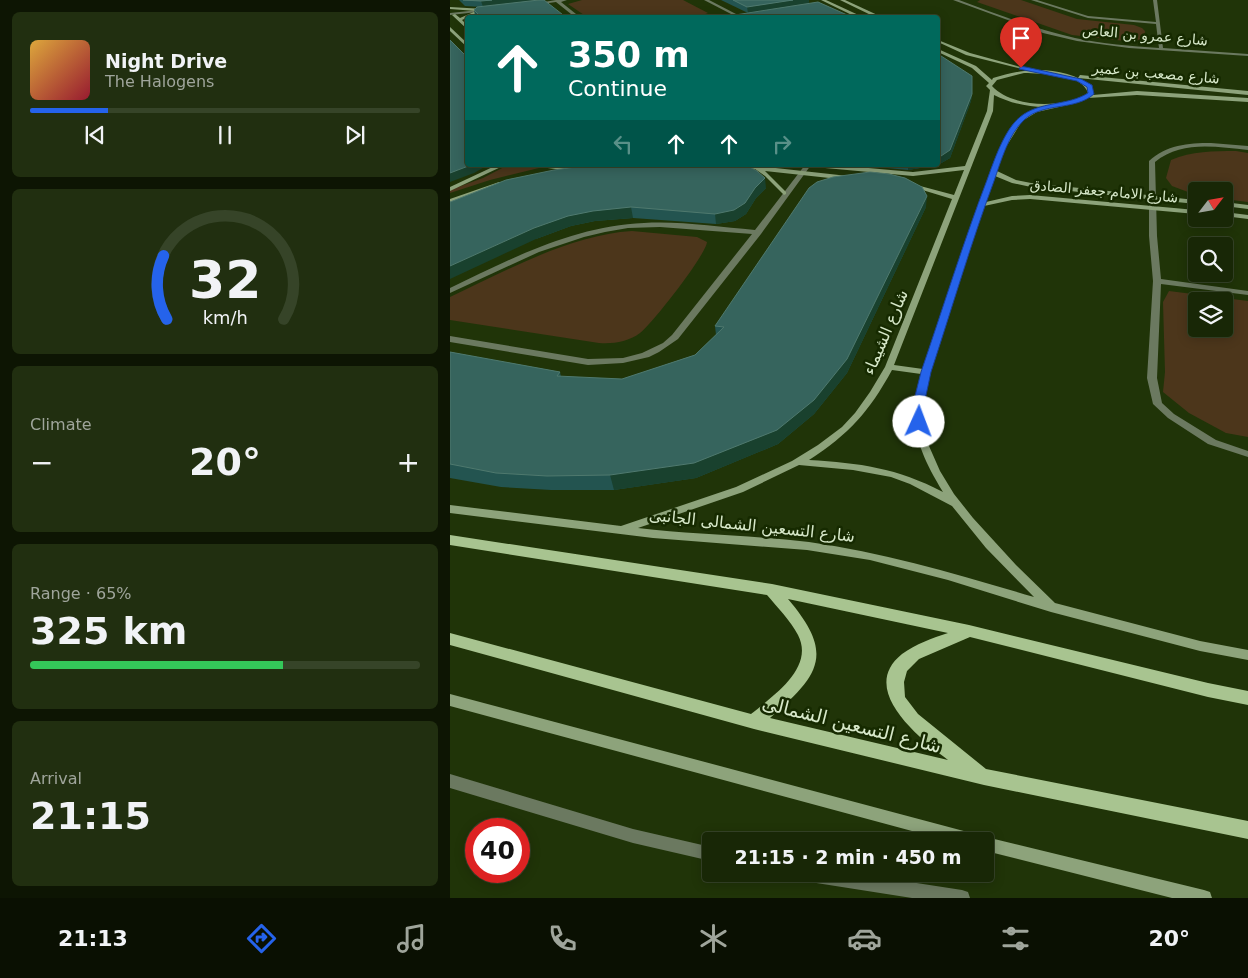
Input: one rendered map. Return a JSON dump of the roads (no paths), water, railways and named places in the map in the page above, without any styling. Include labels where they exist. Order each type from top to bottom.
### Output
[{"type":"main road","points":[[450,540],[772,590],[969,631],[1208,690],[1248,698]]},
{"type":"main road","points":[[754,722],[802,676],[810,658],[808,641],[799,624],[772,590]]},
{"type":"main road","points":[[969,631],[917,653],[901,665],[895,682],[897,699],[912,719],[984,778]]},
{"type":"main road","name":"شارع التسعين الشمالى","points":[[450,639],[754,722],[984,778],[1248,830]]},
{"type":"street","points":[[530,4],[565,0]]},
{"type":"street","points":[[706,0],[734,14],[741,14]]},
{"type":"street","points":[[842,0],[875,15]]},
{"type":"street","points":[[957,1],[968,0]]},
{"type":"street","points":[[1033,0],[1088,17],[1157,22]]},
{"type":"street","points":[[1155,0],[1161,48]]},
{"type":"street","points":[[557,1],[575,15]]},
{"type":"street","name":"شارع عمرو بن العاص","points":[[957,1],[1064,37],[1109,45],[1247,55]]},
{"type":"street","points":[[822,2],[830,3],[856,15]]},
{"type":"street","points":[[451,12],[493,9]]},
{"type":"street","points":[[472,15],[484,10]]},
{"type":"street","points":[[451,12],[465,26]]},
{"type":"street","points":[[459,20],[465,18]]},
{"type":"street","points":[[450,28],[465,44]]},
{"type":"street","points":[[940,42],[992,62],[1079,80],[1090,87],[1091,90],[1088,97]]},
{"type":"street","points":[[940,51],[974,67],[1006,99],[1017,102],[1058,105]]},
{"type":"street","points":[[991,86],[1003,76],[1049,73]]},
{"type":"street","name":"شارع مصعب بن عمير","points":[[1062,75],[1129,84],[1248,93]]},
{"type":"street","name":"شارع الشيماء","points":[[621,530],[750,484],[796,462],[823,446],[845,429],[862,410],[878,388],[888,367],[956,198],[990,111],[991,86]]},
{"type":"street","name":"شارع مصعب بن عمير","points":[[1058,105],[1088,97],[1137,93],[1248,100]]},
{"type":"street","points":[[1050,607],[1008,564],[956,503],[936,472],[924,446],[919,422],[919,400],[926,372],[981,205],[1003,147],[1020,120],[1035,110],[1058,105]]},
{"type":"street","points":[[1248,148],[1196,145],[1174,148],[1159,154],[1152,161],[1152,208],[1157,281],[1152,378],[1158,404],[1171,416],[1212,442],[1248,454]]},
{"type":"street","points":[[450,189],[498,167]]},
{"type":"street","points":[[555,167],[570,167]]},
{"type":"street","points":[[546,173],[573,167]]},
{"type":"street","points":[[756,167],[856,178]]},
{"type":"street","points":[[756,167],[767,175],[784,193]]},
{"type":"street","points":[[450,339],[588,362],[610,362],[648,354],[665,347],[758,232],[784,193],[806,167]]},
{"type":"street","points":[[842,167],[913,174],[967,168]]},
{"type":"street","name":"شارع الامام جعفر الصادق","points":[[992,172],[1008,179],[1031,185],[1188,201]]},
{"type":"street","points":[[450,201],[510,181]]},
{"type":"street","points":[[898,183],[956,198]]},
{"type":"street","name":"شارع الامام جعفر الصادق","points":[[981,205],[1012,198],[1030,197],[1188,211]]},
{"type":"street","points":[[1233,205],[1248,207]]},
{"type":"street","points":[[1233,215],[1248,217]]},
{"type":"street","points":[[450,291],[560,242],[607,229],[628,226],[664,225],[758,232]]},
{"type":"street","points":[[1157,281],[1248,293]]},
{"type":"street","points":[[888,367],[926,372]]},
{"type":"street","points":[[796,462],[851,466],[877,471],[906,479],[956,503]]},
{"type":"street","name":"شارع التسعين الشمالى الجانبى","points":[[450,509],[621,530],[807,546],[870,556],[948,576],[1050,607],[1200,646],[1248,655]]},
{"type":"street","points":[[450,700],[941,832]]},
{"type":"street","points":[[450,781],[633,836],[702,852]]},
{"type":"street","points":[[994,846],[1204,898]]},
{"type":"street","points":[[861,882],[962,898]]}]
